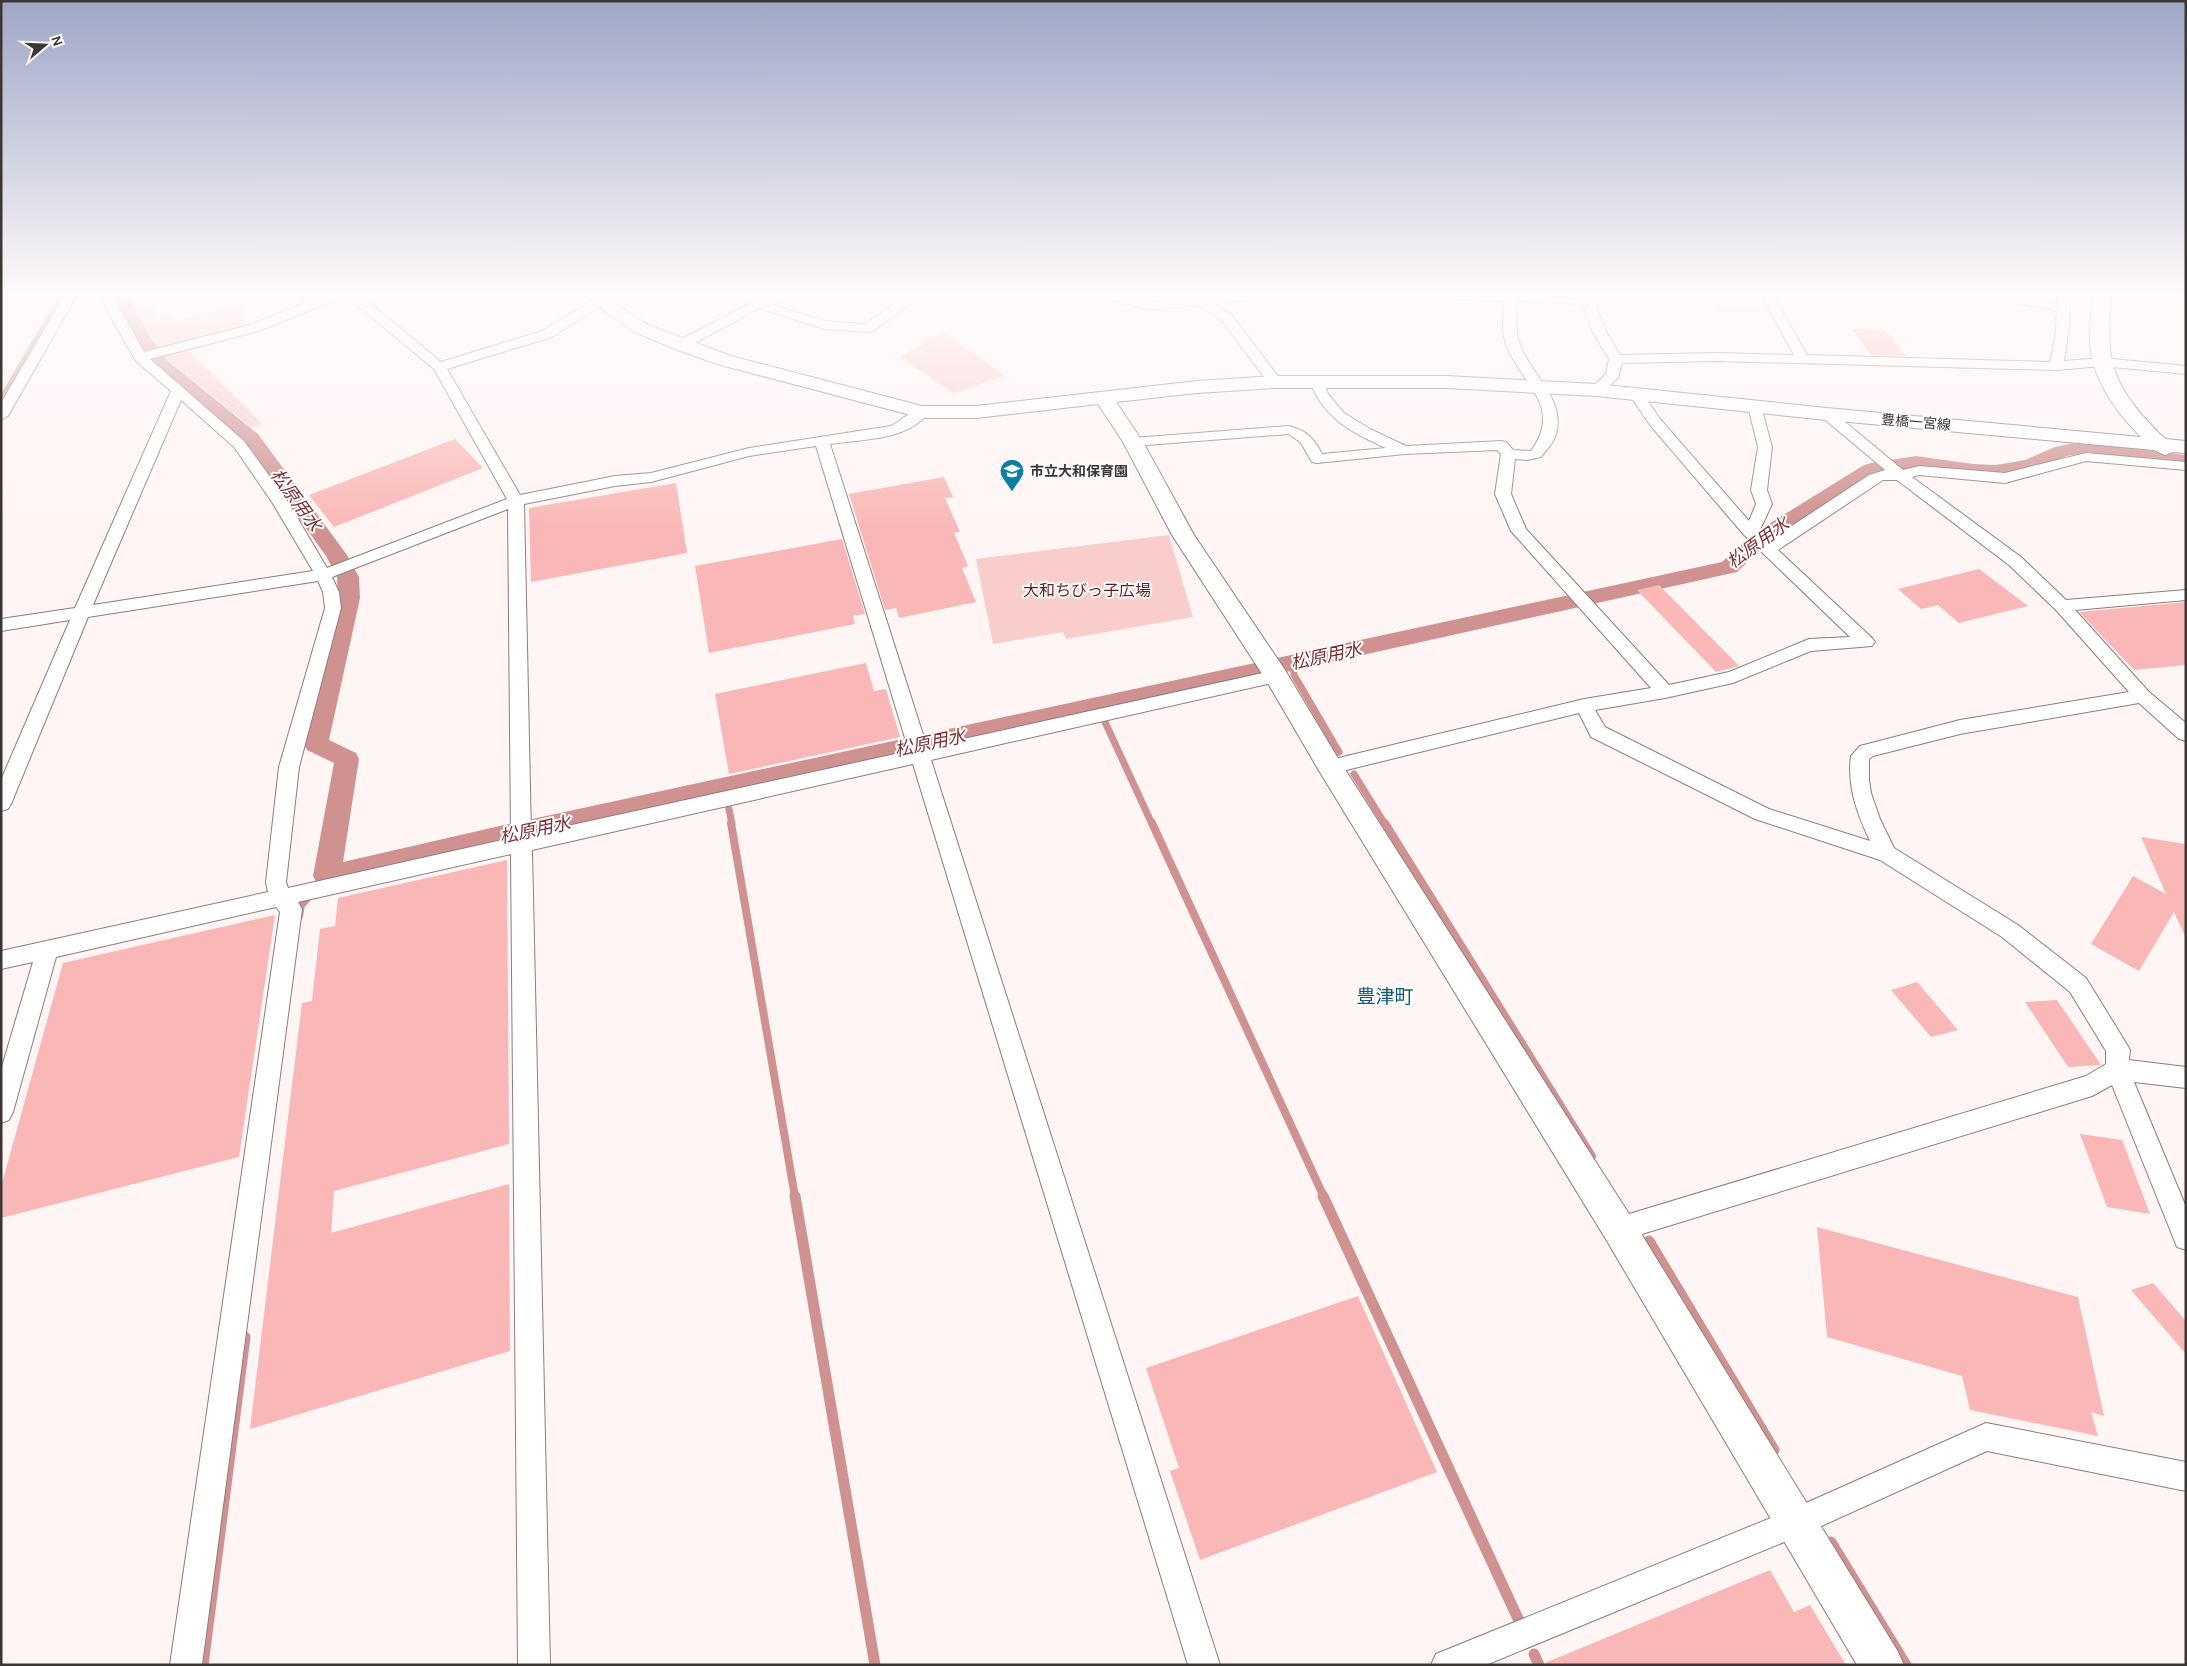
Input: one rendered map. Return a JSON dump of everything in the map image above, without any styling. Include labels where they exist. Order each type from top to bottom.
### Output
[{"type":"main road","name":"豊橋一宮線","points":[[765,371],[922,412],[976,412],[1103,397],[1275,382],[1447,382],[1596,390],[1827,414],[2160,444]]},
{"type":"main road","points":[[2105,371],[2111,386],[2144,429],[2160,444],[2183,459]]},
{"type":"main road","points":[[1103,397],[1133,442],[1183,535],[1276,676],[1330,767],[1619,1230],[1882,1665]]},
{"type":"street","points":[[1,416],[27,371]]},
{"type":"street","points":[[155,371],[239,444],[280,502],[323,575],[331,592],[333,608],[289,767],[276,882],[280,898],[291,909],[186,1665]]},
{"type":"street","points":[[441,371],[516,501],[534,1665]]},
{"type":"street","points":[[1267,371],[1275,382]]},
{"type":"street","points":[[1133,442],[1290,430],[1298,431],[1304,436],[1317,459],[1405,450],[1500,445],[1508,454],[1527,456],[1536,454],[1549,434],[1550,415],[1540,388],[1529,371]]},
{"type":"street","points":[[1596,390],[1612,375],[1613,371]]},
{"type":"street","points":[[1318,381],[1319,391],[1330,406],[1347,421],[1368,434],[1405,450]]},
{"type":"street","points":[[1,804],[81,613],[178,391]]},
{"type":"street","points":[[1330,767],[1584,705],[1665,692],[1733,677],[1808,645],[1866,642],[1751,534],[1655,422],[1636,394]]},
{"type":"street","points":[[1751,534],[1764,504],[1759,490],[1765,458],[1765,447],[1755,406]]},
{"type":"street","points":[[1,625],[323,575],[516,501],[615,481],[651,477],[749,452],[894,430],[906,425],[922,412]]},
{"type":"street","points":[[1827,414],[1893,469],[2015,561],[2062,606],[2143,696],[2186,734]]},
{"type":"street","points":[[822,442],[1204,1665]]},
{"type":"street","points":[[1508,454],[1503,494],[1519,531],[1665,692]]},
{"type":"street","points":[[1767,550],[1874,478],[1893,469],[2005,478],[2086,457],[2183,459]]},
{"type":"street","points":[[2062,606],[2186,595]]},
{"type":"street","points":[[1,960],[1276,676]]},
{"type":"street","points":[[1887,854],[1875,834],[1864,807],[1858,763],[1860,756],[1867,751],[1960,726],[2143,696]]},
{"type":"street","points":[[1584,705],[1598,732],[1762,814],[1887,854],[2010,931],[2078,985],[2118,1050],[2117,1069],[2186,1238]]},
{"type":"street","points":[[1,1112],[47,950]]},
{"type":"street","points":[[1619,1230],[2092,1085],[2117,1069],[2186,1078]]},
{"type":"street","points":[[1447,1665],[1796,1522],[1986,1437],[2186,1477]]},
{"type":"green space","points":[[181,371],[209,371],[262,424],[251,427]]},
{"type":"green space","points":[[921,371],[998,371],[1005,376],[953,393]]},
{"type":"green space","name":"大和ちびっ子広場","points":[[1169,535],[1193,617],[1066,639],[1063,632],[993,644],[976,559]]},
{"type":"building","points":[[455,439],[483,468],[334,527],[309,495]]},
{"type":"building","points":[[944,477],[953,497],[945,498],[960,532],[954,533],[968,566],[962,568],[976,602],[899,618],[896,608],[885,610],[849,494]]},
{"type":"building","points":[[676,483],[687,553],[531,582],[529,508]]},
{"type":"building","points":[[842,539],[865,614],[853,616],[855,624],[709,653],[695,566]]},
{"type":"building","points":[[1979,569],[2028,606],[1959,623],[1938,605],[1921,609],[1898,589]]},
{"type":"building","points":[[1659,585],[1739,666],[1716,672],[1637,590]]},
{"type":"building","points":[[2186,602],[2186,665],[2134,670],[2079,612]]},
{"type":"building","points":[[866,663],[874,691],[886,689],[900,737],[729,774],[715,694]]},
{"type":"building","points":[[2141,837],[2186,844],[2186,938],[2174,912],[2139,971],[2091,944],[2133,876],[2166,894]]},
{"type":"building","points":[[507,860],[509,1144],[334,1191],[331,1233],[509,1184],[510,1351],[250,1429],[302,1003],[312,1001],[320,929],[335,926],[338,898]]},
{"type":"building","points":[[275,915],[239,1157],[1,1218],[1,1187],[63,963]]},
{"type":"building","points":[[1917,982],[1958,1030],[1931,1037],[1891,990]]},
{"type":"building","points":[[2057,1000],[2101,1065],[2068,1067],[2025,1002]]},
{"type":"building","points":[[2080,1134],[2122,1140],[2150,1214],[2107,1207]]},
{"type":"building","points":[[1817,1227],[2078,1297],[2104,1416],[2091,1412],[2098,1436],[1970,1410],[1962,1376],[1827,1337]]},
{"type":"building","points":[[2153,1283],[2186,1321],[2186,1354],[2131,1290]]},
{"type":"building","points":[[1358,1296],[1437,1472],[1200,1560],[1170,1471],[1179,1468],[1146,1368]]},
{"type":"building","points":[[1770,1570],[1794,1612],[1810,1605],[1846,1665],[1540,1665]]},
{"type":"waterway","points":[[1,399],[18,371]]},
{"type":"waterway","name":"松原用水","points":[[169,371],[251,438],[336,555],[348,577],[349,598],[316,744],[347,759],[327,876],[504,835],[1729,567],[1763,536],[1871,469],[1906,462],[1916,462],[1973,470],[1996,471],[2030,465],[2062,451],[2079,448],[2186,461]]},
{"type":"waterway","points":[[1293,661],[1294,675],[1339,752]]},
{"type":"waterway","points":[[1105,722],[1152,824]]},
{"type":"waterway","points":[[1354,774],[1385,824]]},
{"type":"waterway","points":[[729,809],[732,824]]},
{"type":"waterway","points":[[731,823],[795,1197]]},
{"type":"waterway","points":[[1152,823],[1324,1197]]},
{"type":"waterway","points":[[1385,823],[1592,1156]]},
{"type":"waterway","points":[[299,916],[301,905],[327,876]]},
{"type":"waterway","points":[[795,1196],[875,1665]]},
{"type":"waterway","points":[[1323,1196],[1520,1623]]},
{"type":"waterway","points":[[1649,1241],[1774,1450]]},
{"type":"waterway","points":[[203,1665],[245,1337]]},
{"type":"waterway","points":[[1831,1542],[1906,1665]]},
{"type":"waterway","points":[[1534,1654],[1539,1665]]},
{"type":"place","name":"市立大和保育園","points":[[1012,492]]},
{"type":"district","name":"豊津町","points":[[1385,996]]}]
